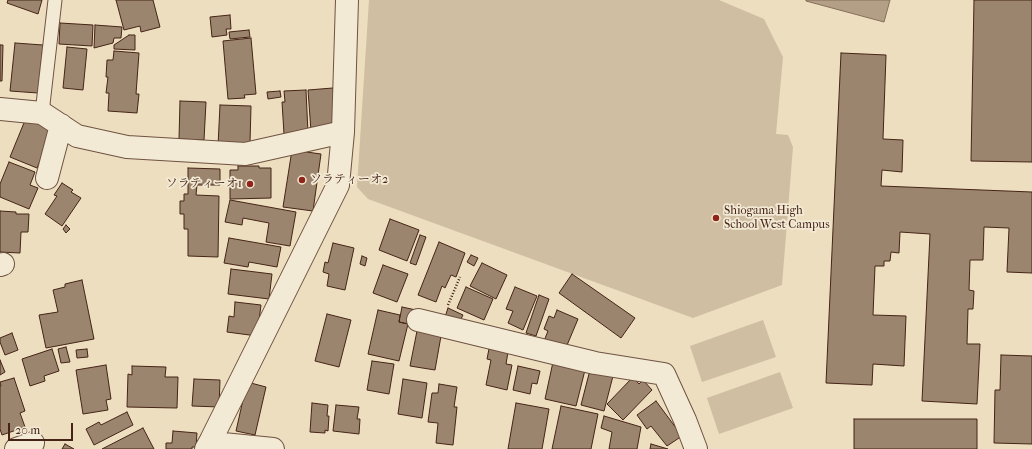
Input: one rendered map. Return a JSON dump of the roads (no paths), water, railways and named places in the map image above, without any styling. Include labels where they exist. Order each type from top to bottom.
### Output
[{"type":"street","points":[[273,449],[209,444],[338,185],[343,132],[347,0]]},
{"type":"street","points":[[1,113],[42,113],[76,136],[128,147],[245,154],[343,132]]},
{"type":"street","points":[[46,178],[60,125]]},
{"type":"street","points":[[428,323],[595,363],[664,374],[685,420],[696,449]]},
{"type":"lane","points":[[42,113],[55,0]]},
{"type":"place","name":"ソラティーオ2","points":[[302,180]]},
{"type":"place","name":"ソラティーオ1","points":[[250,184]]},
{"type":"place","name":"Shiogama High School West Campus","points":[[716,218]]}]
